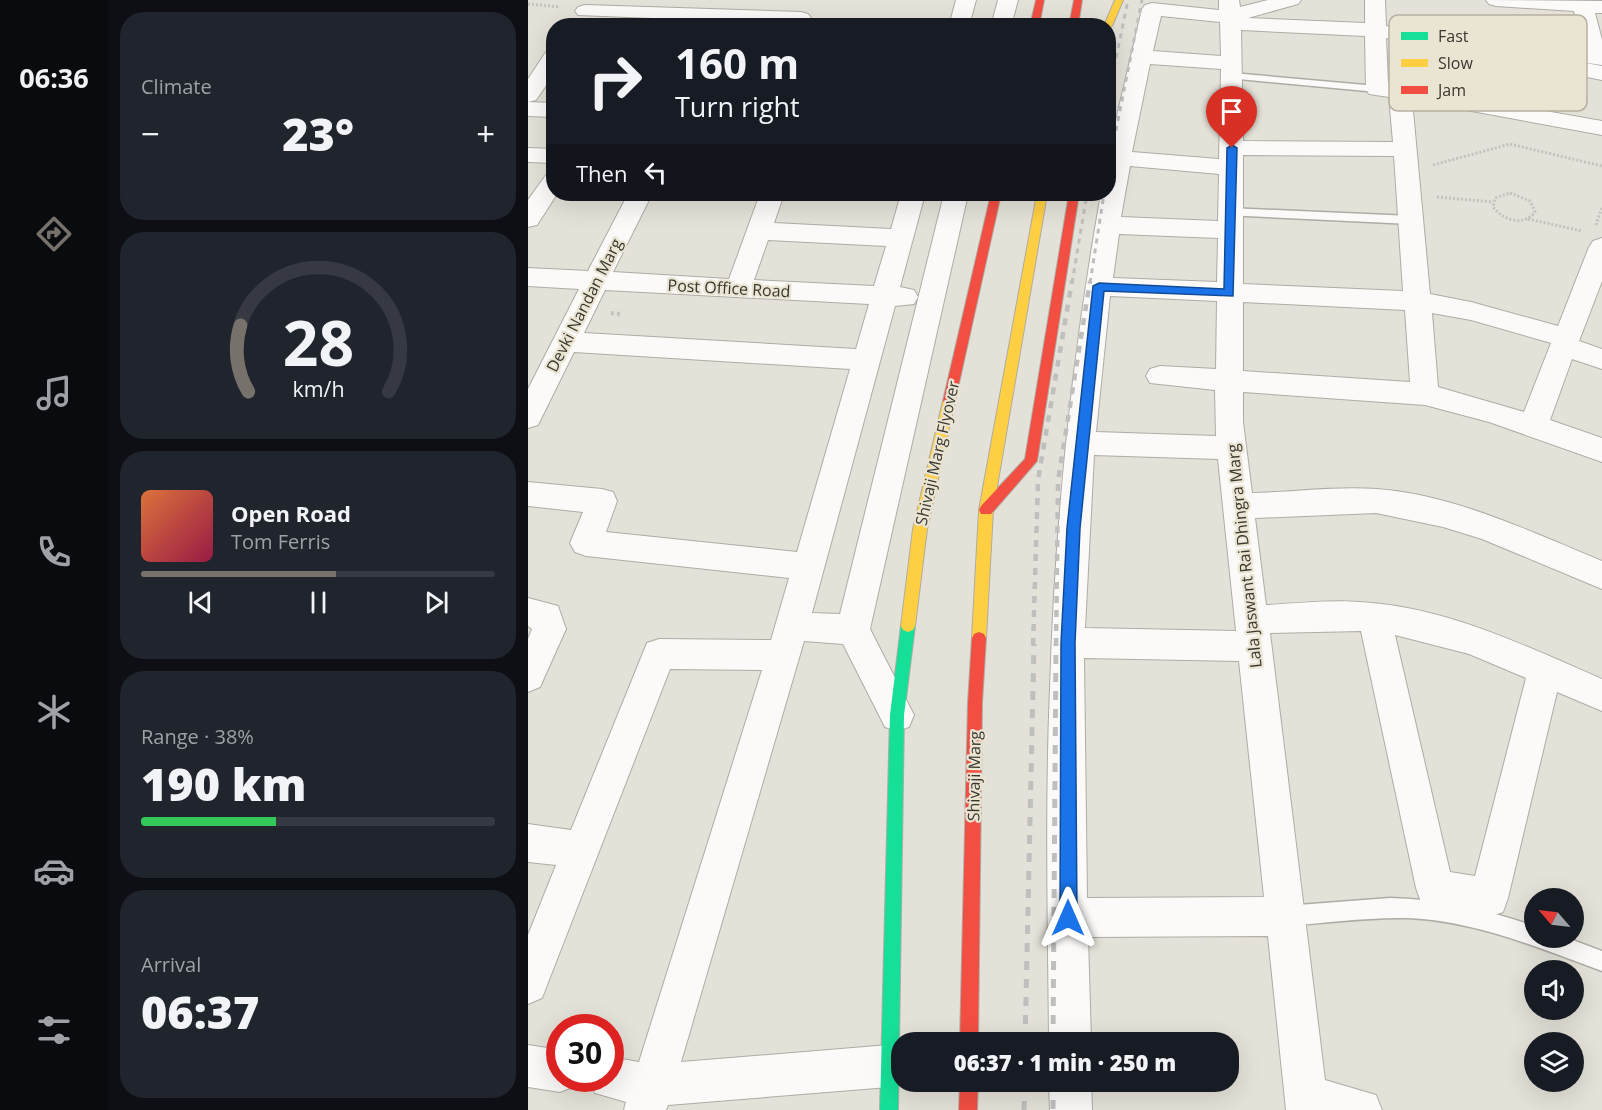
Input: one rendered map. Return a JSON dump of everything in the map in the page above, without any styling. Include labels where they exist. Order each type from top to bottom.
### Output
[{"type":"main road","points":[[1036,18],[1040,0]]},
{"type":"main road","points":[[1075,18],[1078,0]]},
{"type":"main road","points":[[1111,18],[1119,0]]},
{"type":"main road","name":"Shivaji Marg Flyover","points":[[897,715],[920,529],[994,201]]},
{"type":"main road","points":[[987,510],[1041,201]]},
{"type":"main road","points":[[987,510],[1031,461],[1073,201]]},
{"type":"main road","name":"Shivaji Marg","points":[[969,1032],[975,703],[987,510]]},
{"type":"main road","points":[[888,1110],[897,715]]},
{"type":"main road","points":[[968,1110],[969,1092]]},
{"type":"street","points":[[961,18],[966,0]]},
{"type":"street","points":[[1003,18],[1008,0]]},
{"type":"street","points":[[1231,14],[1291,0]]},
{"type":"street","points":[[1375,0],[1376,30],[1389,90]]},
{"type":"street","points":[[1496,0],[1592,7],[1596,58],[1602,59]]},
{"type":"street","points":[[1116,173],[1152,9],[1231,14],[1389,32]]},
{"type":"street","points":[[580,11],[803,15]]},
{"type":"street","name":"Lala Jaswant Rai Dhingra Marg","points":[[1231,14],[1229,382],[1232,448],[1306,1103]]},
{"type":"street","points":[[1140,57],[1232,70]]},
{"type":"street","points":[[528,95],[546,69]]},
{"type":"street","points":[[1587,70],[1602,73]]},
{"type":"street","points":[[528,109],[546,110]]},
{"type":"street","points":[[1395,111],[1406,149],[1425,394]]},
{"type":"street","points":[[1507,111],[1602,128]]},
{"type":"street","points":[[1119,158],[1232,158],[1406,149]]},
{"type":"street","points":[[528,155],[546,156]]},
{"type":"street","points":[[528,219],[546,192]]},
{"type":"street","name":"Devki Nandan Marg","points":[[528,415],[636,201]]},
{"type":"street","points":[[738,289],[770,201]]},
{"type":"street","points":[[649,1097],[788,641],[911,201]]},
{"type":"street","points":[[897,715],[853,630],[954,201]]},
{"type":"street","points":[[1070,1032],[1068,643],[1074,506],[1111,201]]},
{"type":"street","points":[[1106,225],[1229,221]]},
{"type":"street","points":[[759,231],[900,238]]},
{"type":"street","points":[[1533,426],[1600,261]]},
{"type":"street","name":"Post Office Road","points":[[528,277],[930,297]]},
{"type":"street","points":[[1099,286],[1229,294],[1418,301],[1471,311],[1566,342],[1602,359]]},
{"type":"street","points":[[565,342],[866,360]]},
{"type":"street","points":[[1160,376],[1425,394],[1533,426],[1602,450]]},
{"type":"street","points":[[1081,443],[1232,448]]},
{"type":"street","points":[[528,494],[602,501],[586,543],[809,567]]},
{"type":"street","points":[[1239,506],[1376,501],[1443,514],[1490,528],[1602,574]]},
{"type":"street","points":[[528,612],[546,616],[549,622],[549,629],[528,676]]},
{"type":"street","points":[[1068,643],[1253,633],[1375,618],[1417,624],[1463,637],[1602,695]]},
{"type":"street","points":[[1375,618],[1435,888],[1489,898],[1545,671]]},
{"type":"street","points":[[528,984],[659,654],[788,641],[853,630]]},
{"type":"street","points":[[528,843],[581,850]]},
{"type":"street","points":[[1068,918],[1285,916]]},
{"type":"street","points":[[528,1066],[546,1069]]},
{"type":"street","points":[[624,1085],[649,1097],[889,1066]]},
{"type":"street","points":[[1070,1092],[1071,1110]]},
{"type":"street","points":[[1306,1103],[1361,1110]]},
{"type":"lane","points":[[1232,70],[1389,90]]},
{"type":"lane","points":[[1229,221],[1411,220]]},
{"type":"lane","points":[[1285,916],[1392,908],[1439,911],[1481,918],[1524,933]]},
{"type":"lane","points":[[1567,948],[1602,961]]},
{"type":"path","points":[[528,4],[580,11]]},
{"type":"path","points":[[1433,176],[1433,165],[1510,144],[1602,166]]},
{"type":"path","points":[[1493,202],[1498,196],[1504,194],[1523,197],[1535,208],[1532,216],[1527,219]]},
{"type":"path","points":[[1434,197],[1493,202]]},
{"type":"path","points":[[1493,202],[1496,211],[1507,219],[1527,219],[1593,234],[1602,207]]},
{"type":"path","points":[[616,322],[625,306]]},
{"type":"railway","points":[[1116,58],[1128,0]]},
{"type":"railway","points":[[1116,130],[1142,0]]},
{"type":"railway","points":[[1072,283],[1086,201]]},
{"type":"railway","points":[[1090,283],[1103,201]]},
{"type":"railway","points":[[1033,645],[1038,480],[1072,281]]},
{"type":"railway","points":[[1056,645],[1058,481],[1090,281]]},
{"type":"railway","points":[[1025,1032],[1034,644]]},
{"type":"railway","points":[[1053,1032],[1056,644]]},
{"type":"railway","points":[[1024,1110],[1025,1092]]},
{"type":"railway","points":[[1053,1092],[1053,1110]]},
{"type":"traffic: fast","points":[[889,1110],[897,715],[908,626]]},
{"type":"traffic: slow","points":[[1111,18],[1119,0]]},
{"type":"traffic: slow","points":[[979,638],[986,510],[1041,201]]},
{"type":"traffic: slow","points":[[908,626],[920,529],[949,401]]},
{"type":"traffic: jam","points":[[1036,18],[1040,0]]},
{"type":"traffic: jam","points":[[1075,18],[1078,0]]},
{"type":"traffic: jam","points":[[949,401],[994,201]]},
{"type":"traffic: jam","points":[[986,510],[1031,461],[1073,201]]},
{"type":"traffic: jam","points":[[969,1032],[975,703],[979,638]]},
{"type":"traffic: jam","points":[[968,1110],[969,1092]]},
{"type":"route","points":[[1068,918],[1068,643],[1074,506],[1099,286],[1229,294],[1232,148]]}]
